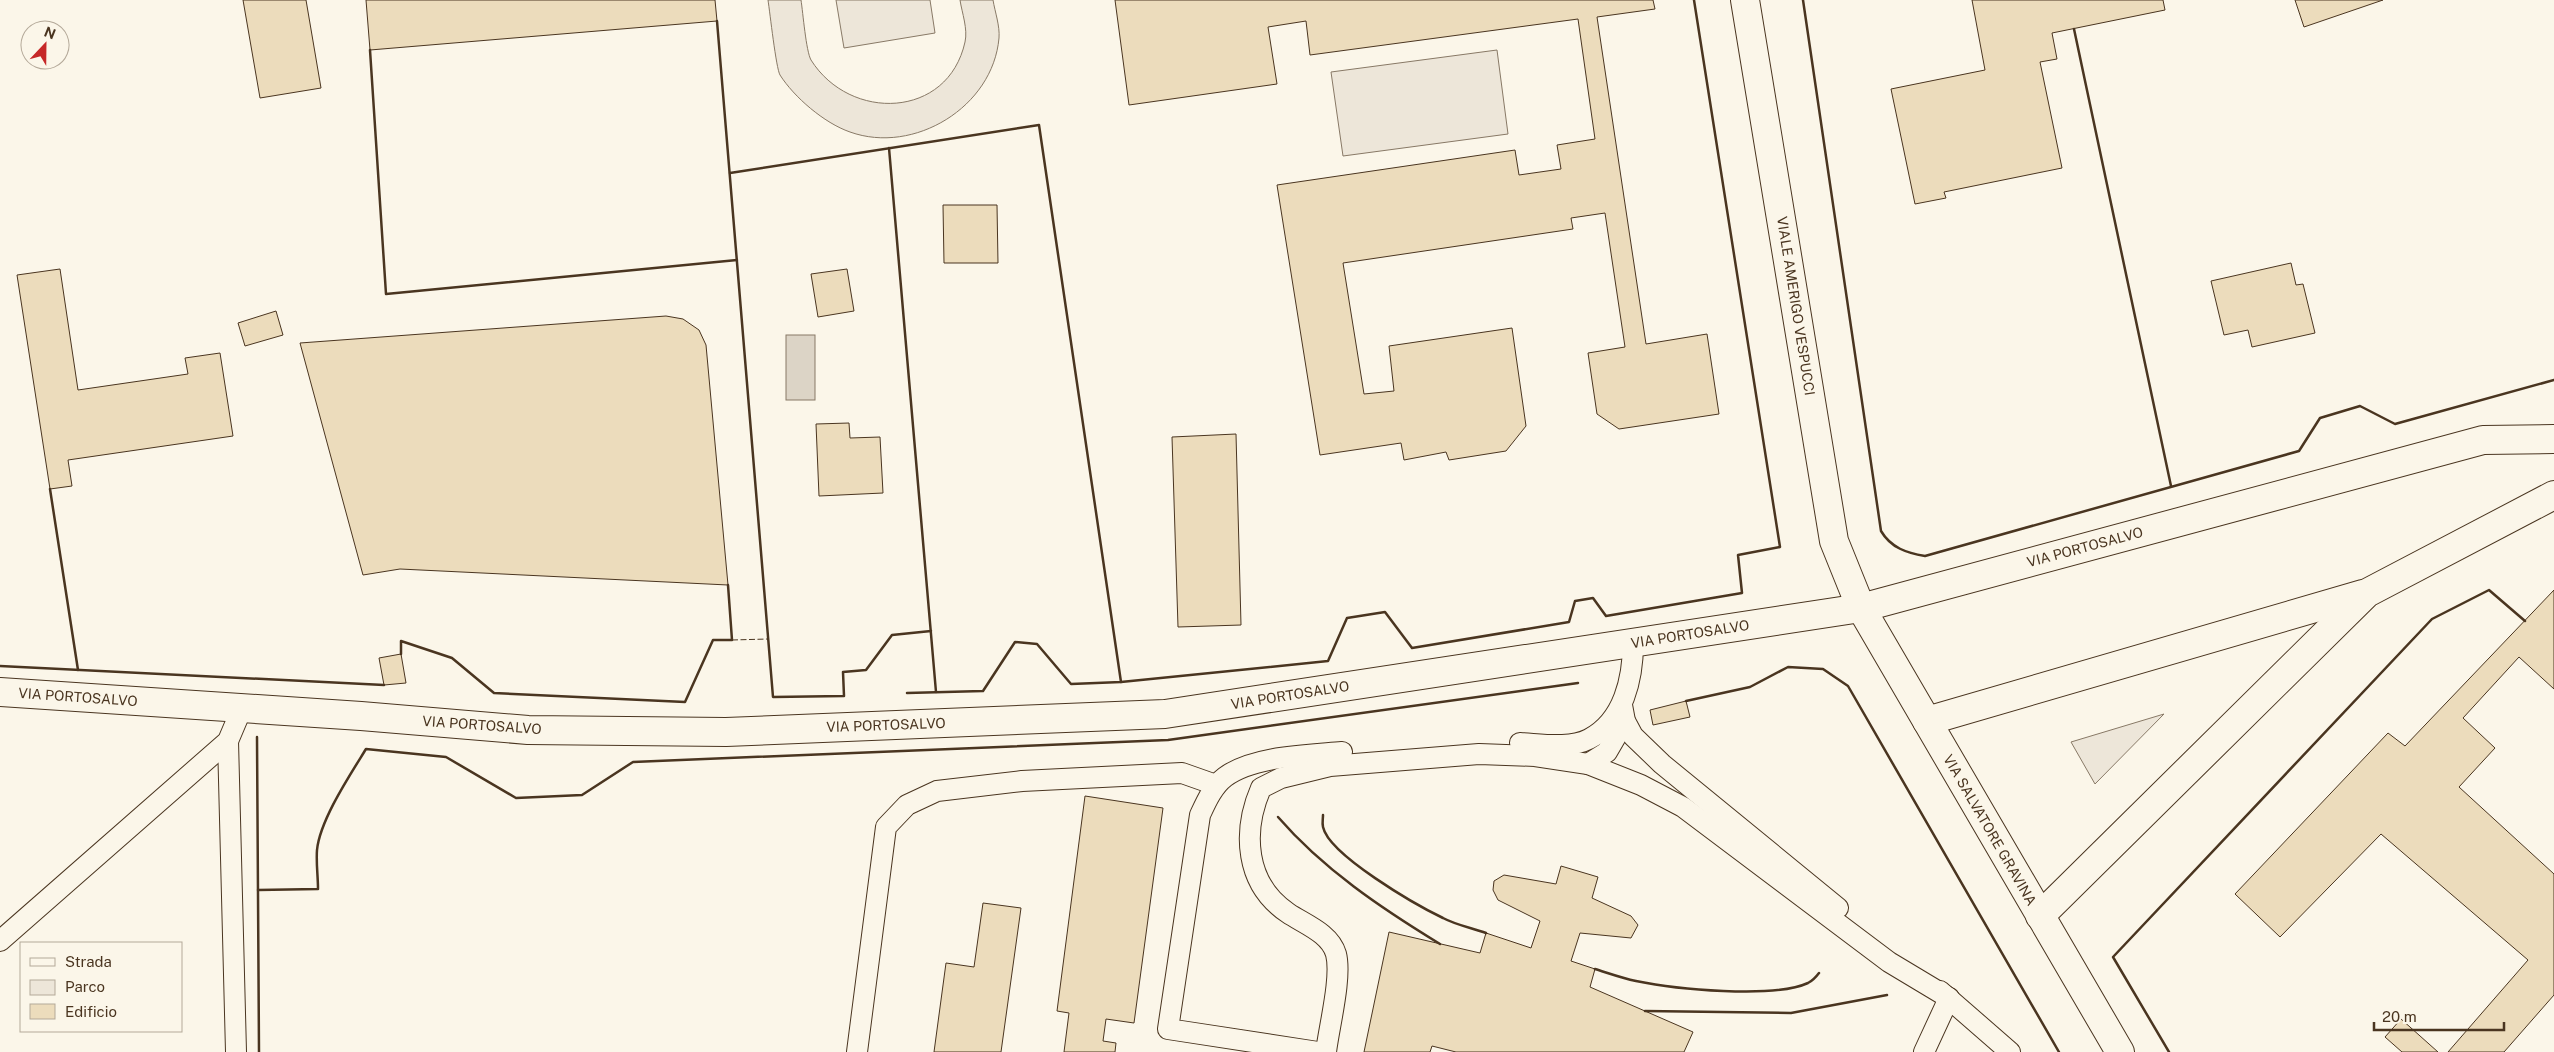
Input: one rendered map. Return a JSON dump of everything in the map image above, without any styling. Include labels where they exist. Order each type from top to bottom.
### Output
[{"type":"street","name":"VIALE AMERIGO VESPUCCI","points":[[1745,0],[1834,541],[1861,608]]},
{"type":"street","name":"VIA PORTOSALVO","points":[[0,692],[528,730],[716,732],[1165,714],[1861,608],[2483,440],[2554,439]]},
{"type":"street","points":[[1927,721],[2367,593],[2554,495]]},
{"type":"street","points":[[2040,916],[2367,593]]},
{"type":"street","name":"VIA SALVATORE GRAVINA","points":[[1861,608],[2120,1052]]},
{"type":"lane","points":[[1588,764],[1607,752],[1623,713],[1633,669],[1633,643]]},
{"type":"lane","points":[[236,1052],[228,741],[242,708]]},
{"type":"lane","points":[[1318,1052],[1168,1029],[1200,815],[1216,785],[1226,776],[1259,762],[1478,741],[1564,744],[1588,740],[1623,713]]},
{"type":"lane","points":[[1623,713],[1633,736],[1662,764],[1949,998],[2010,1052]]},
{"type":"lane","points":[[0,941],[228,741]]},
{"type":"lane","points":[[1326,1052],[1338,970],[1336,952],[1317,929],[1287,913],[1271,899],[1254,875],[1249,848],[1252,808],[1261,788],[1281,778],[1330,766],[1479,754],[1535,756],[1588,764],[1641,785],[1683,806],[1889,962],[1949,998]]},
{"type":"lane","points":[[856,1052],[886,827],[907,806],[937,791],[1022,781],[1182,773],[1216,785]]},
{"type":"lane","points":[[1924,1052],[1949,998]]},
{"type":"green space","points":[[768,0],[801,0],[806,40],[811,60],[828,80],[849,94],[872,102],[896,103],[919,98],[939,86],[955,67],[965,42],[965,26],[960,0],[993,0],[999,33],[994,63],[982,85],[966,104],[946,120],[924,131],[899,137],[875,137],[850,132],[820,116],[793,92],[780,75]]},
{"type":"green space","points":[[836,0],[930,0],[935,33],[844,48]]},
{"type":"green space","points":[[1497,50],[1508,134],[1343,156],[1331,72]]},
{"type":"green space","points":[[2164,714],[2095,784],[2071,742]]},
{"type":"shaded area","points":[[786,335],[815,335],[815,400],[786,400]]},
{"type":"building","points":[[243,0],[306,0],[321,88],[260,98]]},
{"type":"building","points":[[366,0],[715,0],[717,21],[370,50]]},
{"type":"building","points":[[1115,0],[1653,0],[1655,9],[1597,17],[1646,344],[1707,334],[1719,414],[1619,429],[1597,414],[1588,353],[1625,347],[1605,213],[1571,218],[1573,229],[1343,263],[1364,394],[1394,391],[1389,346],[1512,328],[1526,426],[1506,451],[1449,460],[1446,452],[1404,460],[1401,443],[1320,455],[1277,185],[1515,150],[1519,175],[1561,169],[1557,145],[1595,139],[1578,19],[1310,55],[1306,21],[1268,27],[1277,84],[1129,105]]},
{"type":"building","points":[[1972,0],[2163,0],[2165,10],[2052,33],[2057,59],[2040,62],[2062,168],[1944,192],[1946,198],[1915,204],[1891,89],[1985,70]]},
{"type":"building","points":[[2295,0],[2383,0],[2304,27]]},
{"type":"building","points":[[943,205],[997,205],[998,263],[944,263]]},
{"type":"building","points":[[2291,263],[2296,285],[2303,284],[2315,333],[2252,347],[2248,330],[2224,335],[2211,281]]},
{"type":"building","points":[[60,269],[78,390],[188,374],[185,358],[220,353],[233,436],[68,460],[72,486],[50,489],[17,275]]},
{"type":"building","points":[[847,269],[854,311],[818,317],[811,274]]},
{"type":"building","points":[[276,311],[283,335],[245,346],[238,323]]},
{"type":"building","points":[[666,316],[683,319],[699,330],[706,345],[728,585],[400,569],[363,575],[300,343]]},
{"type":"building","points":[[849,423],[850,438],[880,437],[883,493],[819,496],[816,424]]},
{"type":"building","points":[[1236,434],[1241,625],[1178,627],[1172,437]]},
{"type":"building","points":[[2554,590],[2554,689],[2519,657],[2463,718],[2495,748],[2459,787],[2554,874],[2554,995],[2504,1052],[2448,1052],[2528,960],[2381,834],[2280,937],[2235,894],[2388,733],[2405,746]]},
{"type":"building","points":[[401,654],[406,683],[384,685],[379,658]]},
{"type":"building","points":[[1686,701],[1690,717],[1653,725],[1650,710]]},
{"type":"building","points":[[1085,796],[1163,808],[1134,1023],[1106,1019],[1103,1041],[1116,1043],[1115,1052],[1064,1052],[1069,1013],[1057,1011]]},
{"type":"building","points":[[1561,866],[1598,877],[1592,898],[1631,916],[1638,925],[1631,938],[1580,933],[1571,961],[1595,969],[1590,987],[1693,1032],[1684,1052],[1456,1052],[1432,1046],[1430,1052],[1364,1052],[1389,932],[1480,953],[1486,933],[1531,948],[1540,921],[1498,900],[1493,890],[1494,881],[1504,875],[1556,884]]},
{"type":"building","points":[[983,903],[1021,908],[1001,1052],[934,1052],[946,963],[974,967]]},
{"type":"building","points":[[2401,1019],[2438,1052],[2402,1052],[2385,1037]]},
{"type":"fence","points":[[732,640],[768,639]]},
{"type":"wall","points":[[907,693],[983,691],[1015,642],[1037,644],[1071,684],[1121,682],[1328,661],[1347,618],[1385,612],[1412,648],[1569,622],[1575,601],[1593,598],[1606,616],[1742,593],[1738,555],[1780,547],[1694,0]]},
{"type":"wall","points":[[1803,0],[1881,531],[1890,542],[1900,549],[1925,556],[2299,451],[2320,418],[2360,406],[2395,424],[2554,380]]},
{"type":"wall","points":[[717,21],[773,697],[844,696],[843,672],[866,670],[892,635],[931,631]]},
{"type":"wall","points":[[2074,29],[2171,486]]},
{"type":"wall","points":[[370,50],[386,294],[737,260]]},
{"type":"wall","points":[[730,173],[1039,125],[1121,682]]},
{"type":"wall","points":[[889,148],[936,692]]},
{"type":"wall","points":[[50,489],[78,670]]},
{"type":"wall","points":[[401,654],[401,641],[452,658],[494,693],[685,702],[713,640],[732,640],[728,585]]},
{"type":"wall","points":[[2169,1052],[2113,957],[2432,619],[2489,590],[2525,621]]},
{"type":"wall","points":[[0,666],[384,685]]},
{"type":"wall","points":[[1686,701],[1750,687],[1788,667],[1823,669],[1848,686],[2059,1052]]},
{"type":"wall","points":[[258,890],[318,889],[317,850],[319,838],[344,784],[366,749],[446,757],[516,798],[582,795],[633,762],[1168,740],[1578,683]]},
{"type":"wall","points":[[257,737],[259,1052]]},
{"type":"wall","points":[[1323,815],[1323,827],[1329,838],[1356,865],[1430,912],[1453,923],[1486,933]]},
{"type":"wall","points":[[1278,817],[1295,836],[1333,871],[1375,902],[1440,944]]},
{"type":"wall","points":[[1595,969],[1631,980],[1653,984],[1748,992],[1792,988],[1808,983],[1819,973]]},
{"type":"wall","points":[[1645,1011],[1791,1013],[1887,995]]}]
